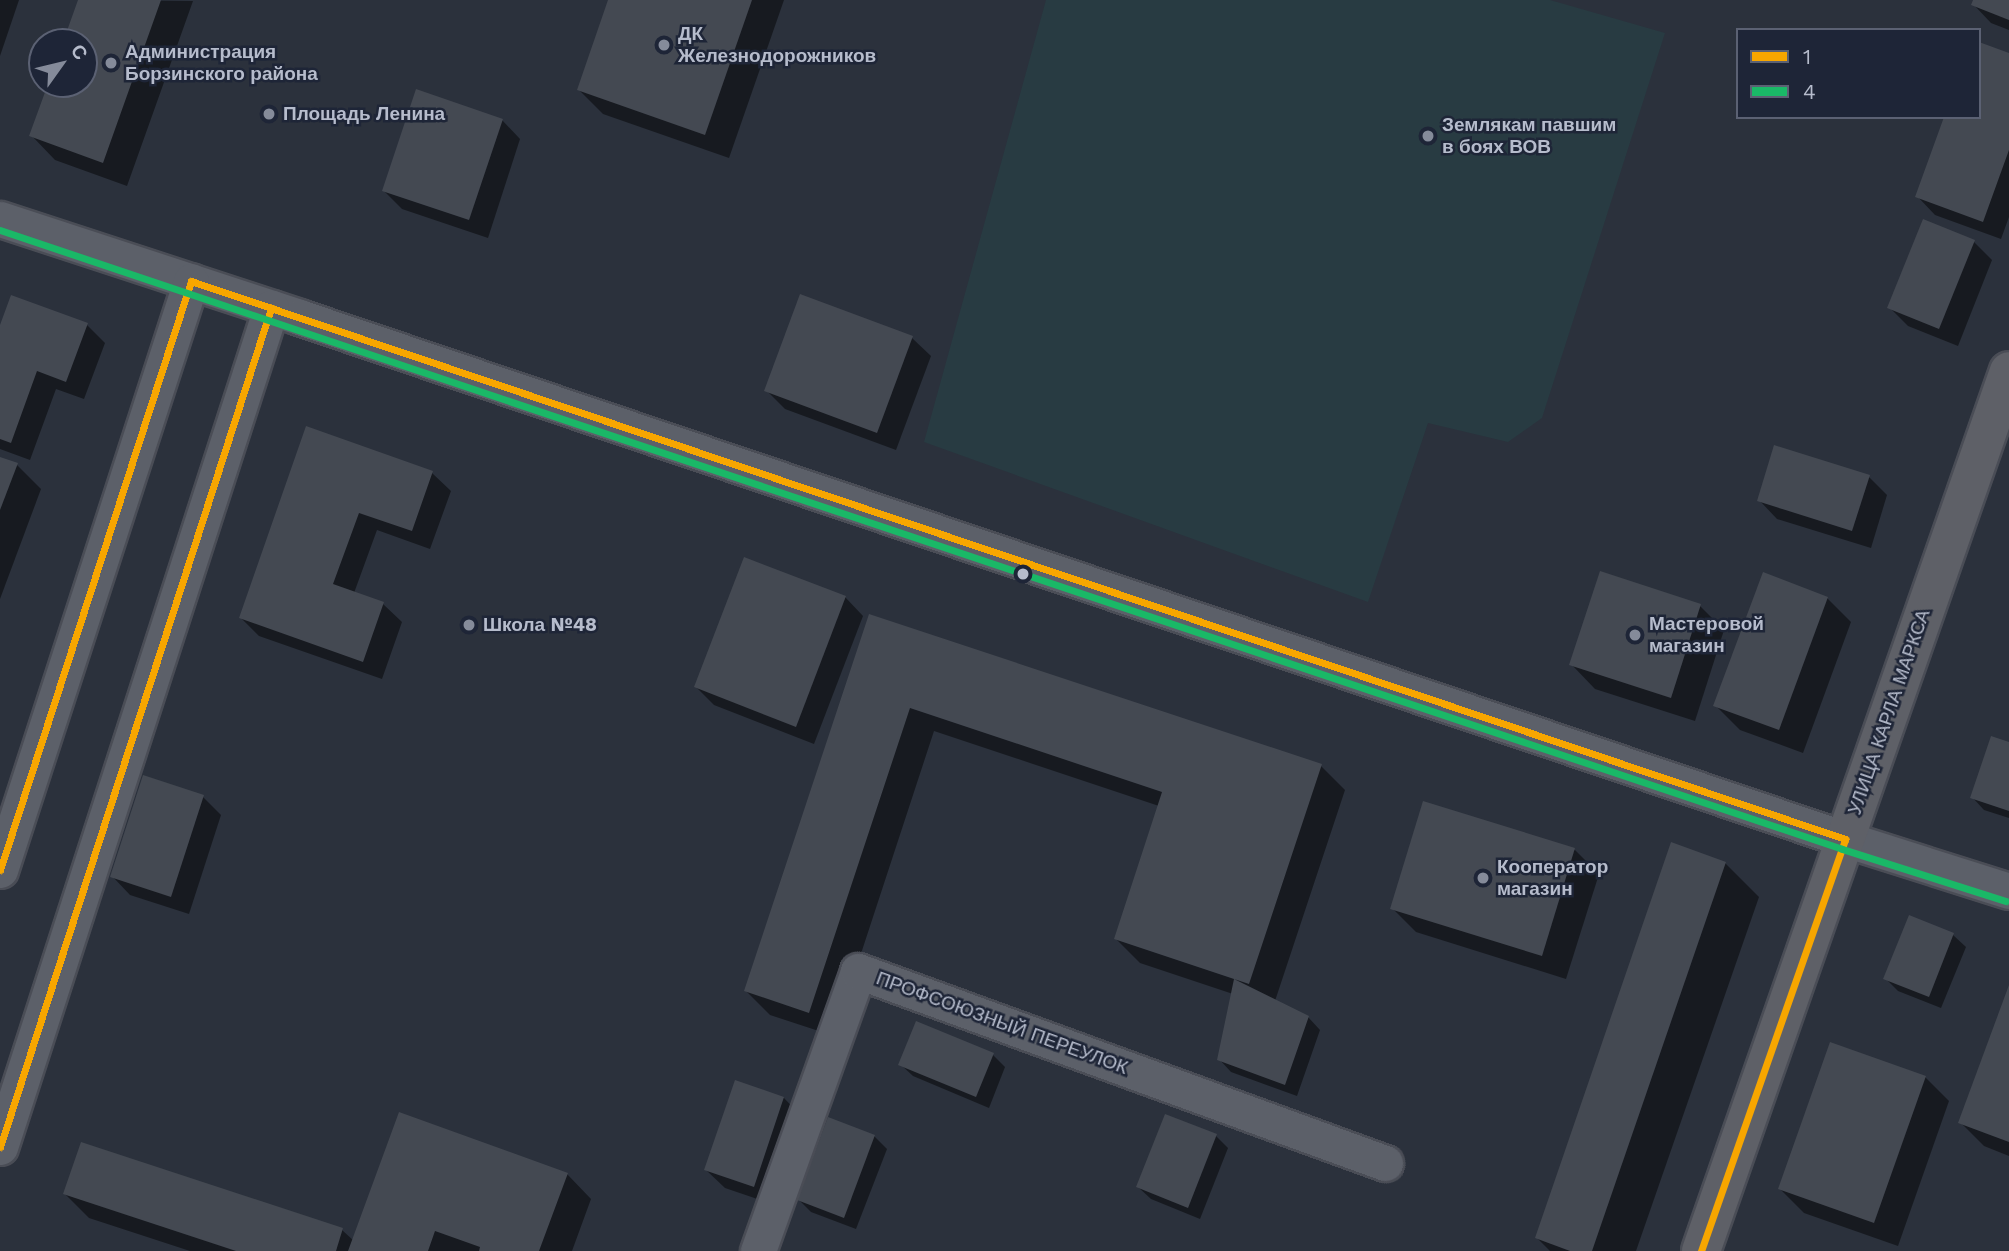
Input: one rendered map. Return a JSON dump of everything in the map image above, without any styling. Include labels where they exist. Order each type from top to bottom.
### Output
[{"type":"highway","name":"УЛИЦА КАРЛА МАРКСА","points":[[1701,1251],[2009,371]]},
{"type":"street","points":[[0,219],[1845,839],[2009,891]]},
{"type":"street","points":[[0,870],[191,281]]},
{"type":"street","points":[[0,1147],[271,308]]},
{"type":"street","name":"ПРОФСОЮЗНЫЙ ПЕРЕУЛОК","points":[[758,1251],[858,971],[1385,1163]]},
{"type":"shaded area","points":[[1046,0],[1550,0],[1665,33],[1542,418],[1508,442],[1428,423],[1368,602],[924,442]]},
{"type":"building","name":"Администрация Борзинского района","points":[[78,0],[161,0],[103,163],[29,136],[43,98],[98,98],[98,28],[68,28]]},
{"type":"building","name":"ДК Железнодорожников","points":[[608,0],[752,0],[705,135],[577,90]]},
{"type":"building","points":[[1973,0],[2009,0],[2009,20],[1971,5]]},
{"type":"building","points":[[1981,43],[2009,53],[2009,150],[1983,222],[1915,197],[1943,119],[1981,119]]},
{"type":"building","points":[[416,89],[503,119],[469,220],[382,191]]},
{"type":"building","points":[[1923,219],[1975,240],[1939,329],[1887,308]]},
{"type":"building","points":[[800,294],[913,336],[877,433],[764,391]]},
{"type":"building","points":[[11,295],[88,323],[66,382],[37,371],[11,443],[0,439],[0,325]]},
{"type":"building","points":[[306,426],[433,471],[412,531],[359,513],[333,584],[384,602],[363,662],[239,618]]},
{"type":"building","points":[[1774,445],[1870,475],[1852,531],[1757,501]]},
{"type":"building","points":[[0,457],[18,463],[0,510]]},
{"type":"building","points":[[744,557],[846,596],[796,727],[694,687]]},
{"type":"building","name":"Мастеровой магазин","points":[[1600,571],[1701,604],[1671,698],[1569,665]]},
{"type":"building","points":[[1763,572],[1828,597],[1779,730],[1713,706]]},
{"type":"building","points":[[869,614],[1322,764],[1249,984],[1114,939],[1162,792],[910,708],[809,1013],[744,991]]},
{"type":"building","points":[[1991,736],[2009,742],[2009,811],[1970,798]]},
{"type":"building","points":[[143,775],[204,795],[171,897],[110,877]]},
{"type":"building","name":"Кооператор магазин","points":[[1423,801],[1575,848],[1542,956],[1390,909]]},
{"type":"building","points":[[1671,842],[1726,862],[1592,1251],[1570,1251],[1535,1238]]},
{"type":"building","points":[[1909,915],[1954,933],[1929,997],[1883,979]]},
{"type":"building","points":[[1234,979],[1309,1016],[1285,1085],[1217,1060]]},
{"type":"building","points":[[2009,985],[2009,1142],[1958,1123]]},
{"type":"building","points":[[916,1021],[994,1053],[976,1097],[898,1065]]},
{"type":"building","points":[[1830,1042],[1926,1076],[1874,1223],[1778,1189]]},
{"type":"building","points":[[735,1080],[784,1097],[754,1187],[704,1170]]},
{"type":"building","points":[[399,1112],[568,1173],[539,1251],[479,1251],[480,1247],[435,1231],[428,1251],[348,1251]]},
{"type":"building","points":[[1165,1114],[1217,1134],[1188,1208],[1136,1187]]},
{"type":"building","points":[[828,1117],[875,1135],[844,1218],[797,1200]]},
{"type":"building","points":[[81,1142],[343,1228],[336,1251],[236,1251],[63,1194]]},
{"type":"transit line","name":"4","points":[[0,230],[1842,849],[2006,901]]},
{"type":"transit line","name":"1","points":[[0,870],[191,281],[1845,839]]},
{"type":"transit line","name":"1","points":[[0,1147],[271,308]]},
{"type":"transit line","name":"1","points":[[1701,1251],[1845,839]]},
{"type":"place","name":"ДК Железнодорожников","points":[[664,45]]},
{"type":"place","name":"Администрация Борзинского района","points":[[111,63]]},
{"type":"place","name":"Площадь Ленина","points":[[269,114]]},
{"type":"place","name":"Землякам павшим в боях ВОВ","points":[[1428,136]]},
{"type":"place","name":"Школа №48","points":[[469,625]]},
{"type":"place","name":"Мастеровой магазин","points":[[1635,635]]},
{"type":"place","name":"Кооператор магазин","points":[[1483,878]]}]
